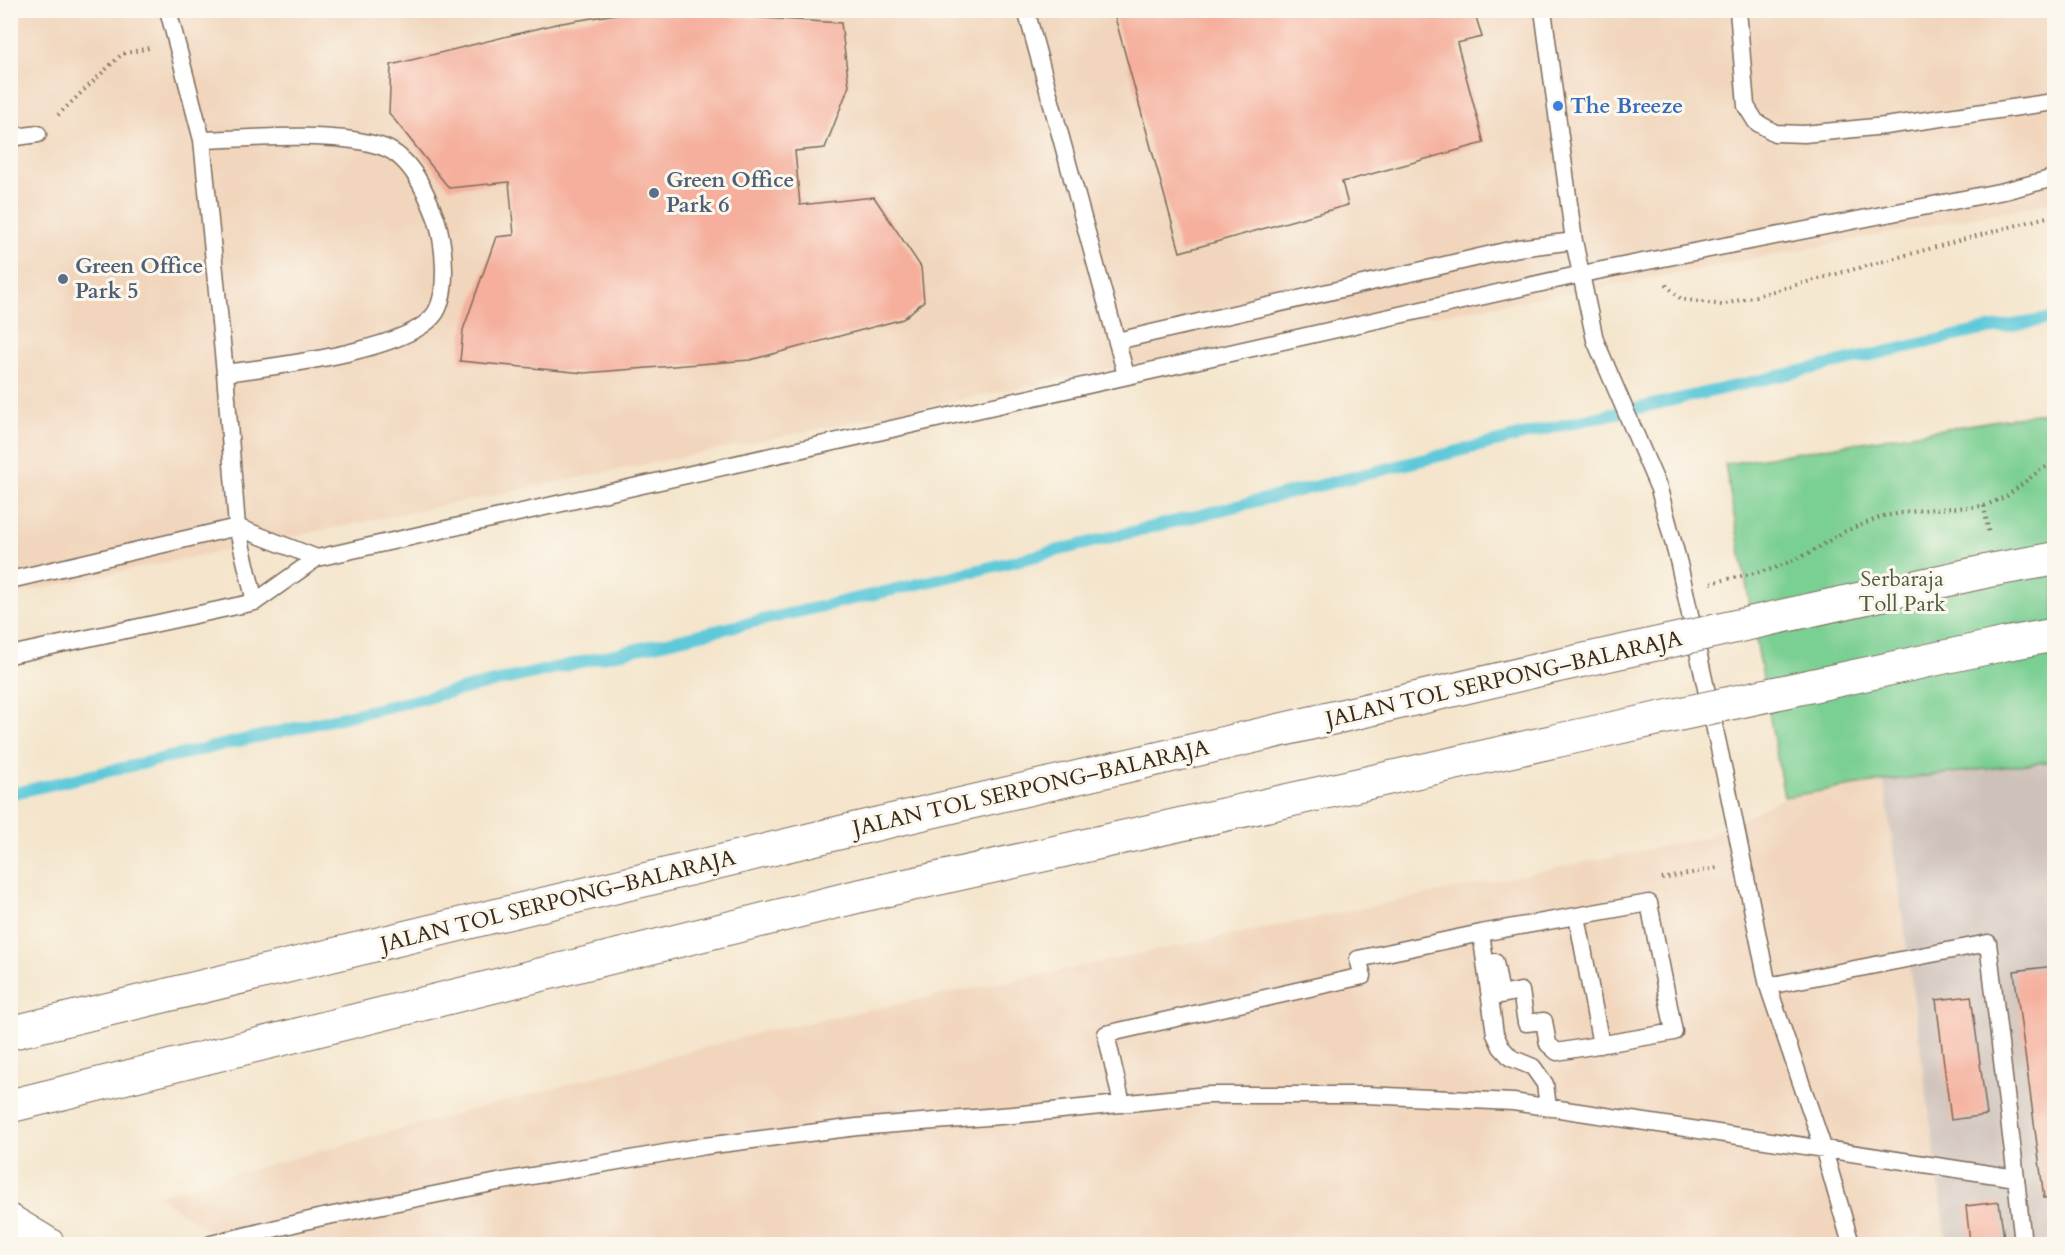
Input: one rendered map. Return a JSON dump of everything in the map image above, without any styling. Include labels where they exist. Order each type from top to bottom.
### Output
[{"type":"main road","name":"JALAN TOL SERPONG–BALARAJA","points":[[10,1033],[823,837],[1543,669],[1992,570],[2055,560]]},
{"type":"main road","points":[[10,1106],[859,896],[1555,741],[2055,635]]},
{"type":"main road","points":[[10,1221],[48,1245]]},
{"type":"lane","points":[[168,10],[202,140],[225,373],[237,527],[255,602]]},
{"type":"lane","points":[[1026,10],[1126,375]]},
{"type":"lane","points":[[1543,10],[1574,241],[1595,340],[1659,489],[1684,589],[1744,862],[1768,986],[1823,1147],[1851,1245]]},
{"type":"lane","points":[[1738,10],[1746,106],[1756,122],[1775,133],[1804,134],[1885,126],[2055,102]]},
{"type":"lane","points":[[10,138],[38,134]]},
{"type":"lane","points":[[202,140],[312,137],[365,142],[386,148],[402,159],[418,180],[437,222],[442,247],[444,274],[437,311],[430,320],[420,326],[380,344],[313,362],[225,373]]},
{"type":"lane","points":[[10,655],[255,602],[317,558],[1582,274],[2004,191],[2055,178]]},
{"type":"lane","points":[[1117,341],[1518,248],[1574,241]]},
{"type":"lane","points":[[10,580],[237,527],[317,558]]},
{"type":"lane","points":[[1122,1104],[1106,1034],[1363,976],[1358,959],[1481,933],[1649,903],[1674,1032],[1557,1052],[1548,1044],[1544,1021],[1526,1023],[1521,991],[1501,995],[1495,962],[1485,964]]},
{"type":"lane","points":[[1577,916],[1601,1045]]},
{"type":"lane","points":[[1481,933],[1498,1041],[1511,1058],[1533,1067],[1545,1084],[1548,1107]]},
{"type":"lane","points":[[1768,986],[1988,944],[2023,1245]]},
{"type":"lane","points":[[211,1245],[318,1218],[475,1186],[705,1146],[857,1127],[1207,1095],[1366,1095],[1513,1102],[1823,1147],[2016,1178]]},
{"type":"path","points":[[38,134],[122,54],[176,43]]},
{"type":"path","points":[[1641,262],[1681,299],[1722,304],[2055,214]]},
{"type":"path","points":[[1684,589],[1772,569],[1808,554],[1843,532],[1884,516],[1922,510],[1984,506],[2007,496],[2040,470],[2055,463]]},
{"type":"path","points":[[1656,880],[1744,862]]},
{"type":"shaded area","points":[[11,11],[2054,11],[2054,202],[1588,290],[1131,365],[11,594]]},
{"type":"shaded area","points":[[2054,761],[2054,1244],[1947,1244],[1884,781]]},
{"type":"shaded area","points":[[1884,781],[1947,1244],[226,1244],[157,1195],[762,1032],[1707,837],[1784,797]]},
{"type":"green space","name":"Serbaraja Toll Park","points":[[2054,411],[2054,761],[1884,781],[1784,797],[1725,464]]},
{"type":"building","name":"Green Office Park 6","points":[[640,10],[841,23],[849,86],[825,148],[795,151],[800,205],[874,197],[921,267],[924,301],[903,319],[750,360],[584,373],[460,361],[463,330],[496,237],[514,235],[509,182],[449,188],[389,113],[391,65],[556,24]]},
{"type":"building","points":[[1113,10],[1474,10],[1482,37],[1457,43],[1484,143],[1342,182],[1348,205],[1180,252]]},
{"type":"building","points":[[2054,966],[2054,1196],[2044,1198],[2014,971]]},
{"type":"building","points":[[1971,996],[1987,1115],[1951,1120],[1936,1000]]},
{"type":"building","points":[[1999,1202],[2004,1238],[1970,1242],[1966,1206]]},
{"type":"waterway","points":[[10,794],[983,569],[1559,426],[1977,331],[2054,318]]},
{"type":"place","name":"The Breeze","points":[[1558,106]]},
{"type":"place","name":"Green Office Park 6","points":[[654,193]]},
{"type":"place","name":"Green Office Park 5","points":[[63,279]]}]
